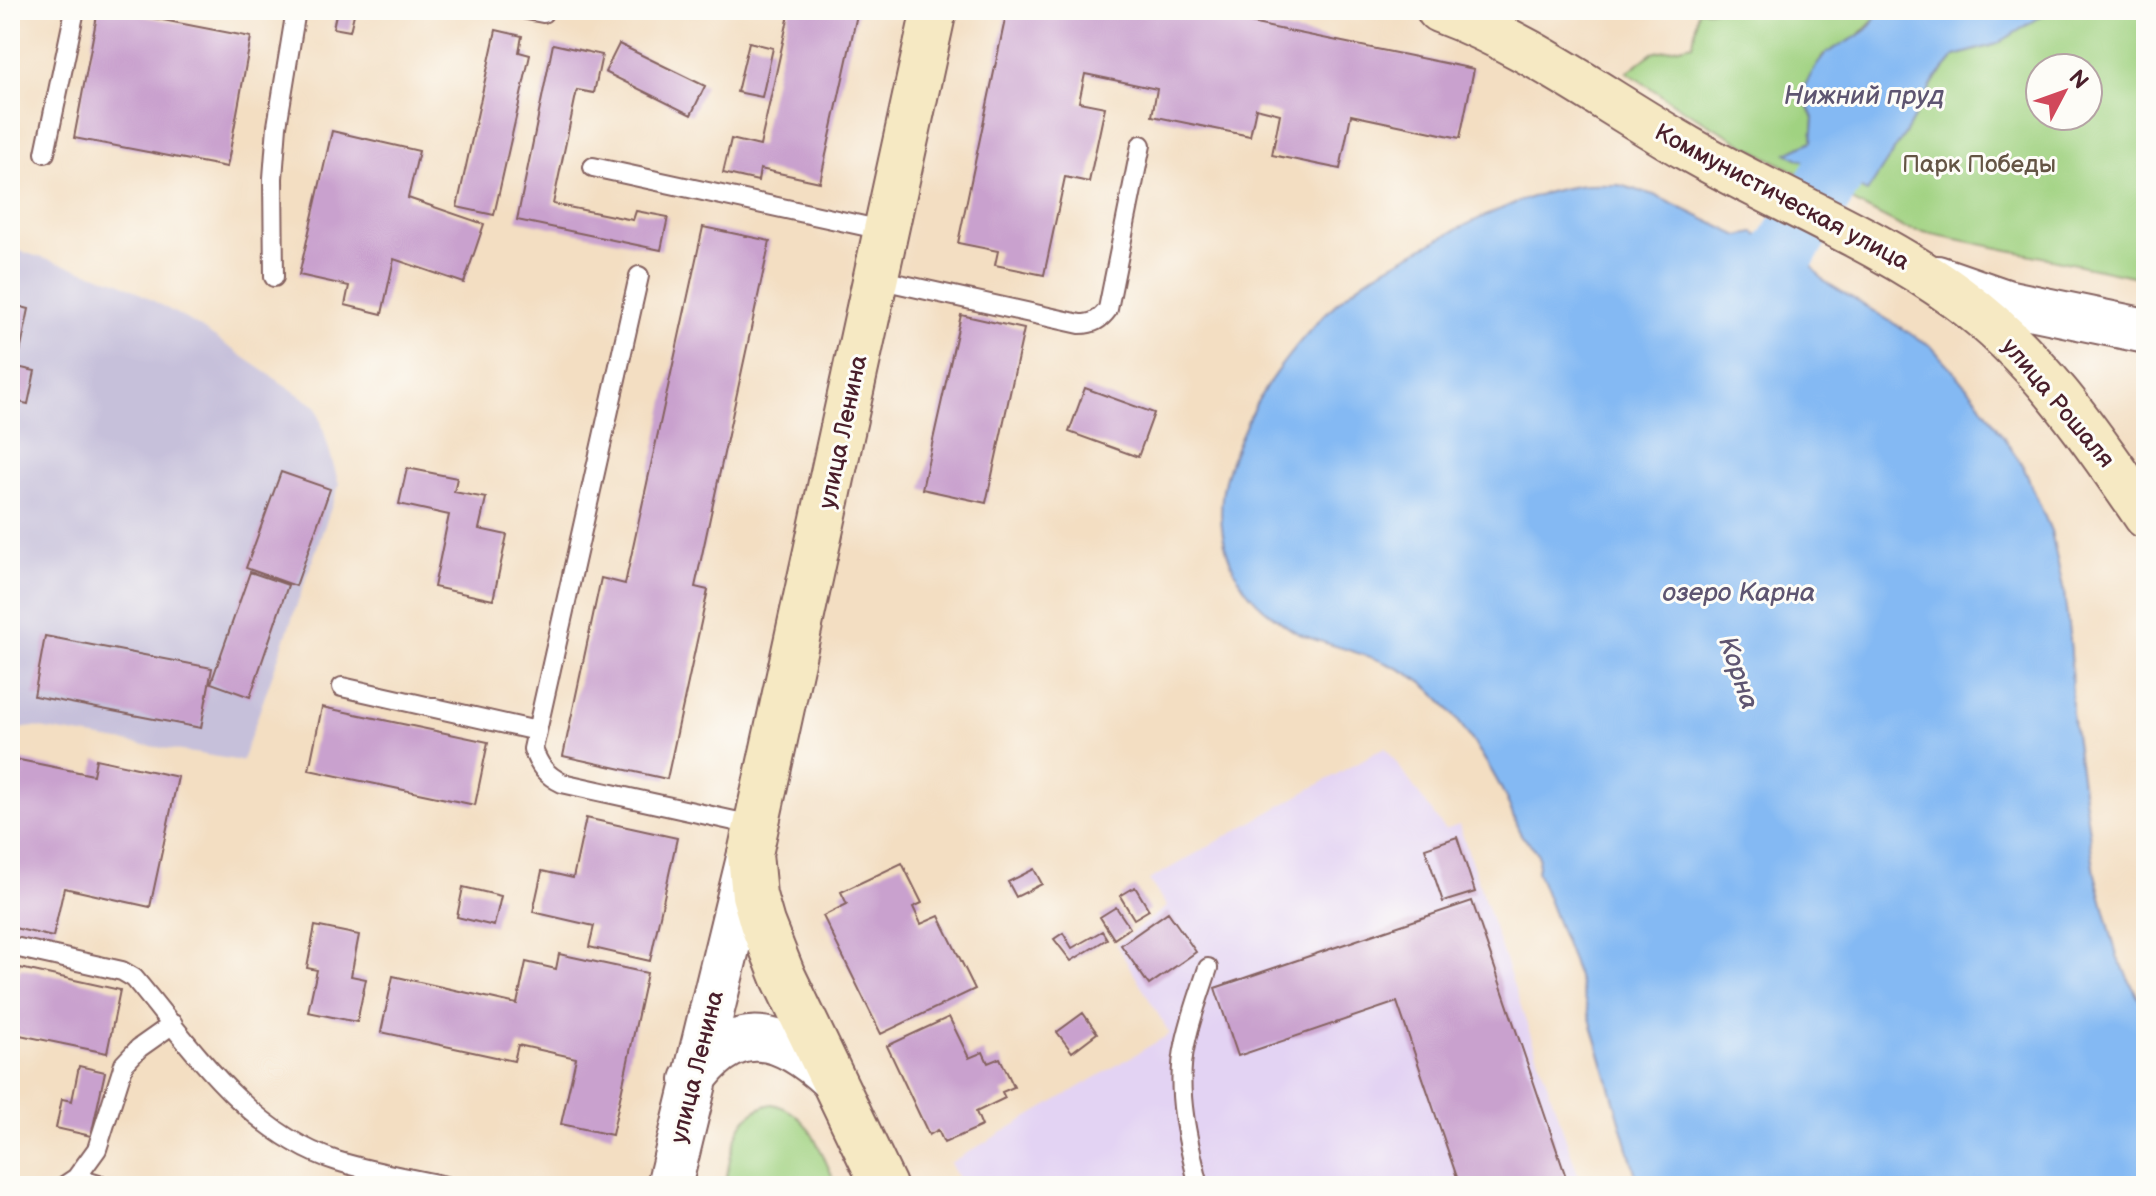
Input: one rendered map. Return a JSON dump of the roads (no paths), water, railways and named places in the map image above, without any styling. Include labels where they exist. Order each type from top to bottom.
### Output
[{"type":"main road","name":"улица Ленина","points":[[884,1186],[783,976],[762,923],[754,895],[753,840],[934,10]]},
{"type":"main road","name":"Коммунистическая улица","points":[[1439,10],[1500,28],[1727,172],[1920,272]]},
{"type":"main road","name":"улица Рошаля","points":[[1920,272],[1957,297],[2014,345],[2073,415],[2146,516]]},
{"type":"street","name":"Коммунистическая улица","points":[[1920,272],[2006,302],[2146,331]]},
{"type":"street","name":"улица Ленина","points":[[669,1186],[753,840]]},
{"type":"street","points":[[693,1080],[704,1064],[726,1047],[753,1039],[771,1038],[809,1057],[830,1077]]},
{"type":"lane","points":[[45,153],[75,10]]},
{"type":"lane","points":[[274,277],[273,178],[276,139],[296,10]]},
{"type":"lane","points":[[877,279],[1091,324],[1108,309],[1141,145]]},
{"type":"lane","points":[[593,167],[888,231]]},
{"type":"lane","points":[[639,276],[533,749],[538,764],[549,777],[562,783],[753,840]]},
{"type":"lane","points":[[342,687],[537,731]]},
{"type":"lane","points":[[10,946],[122,971],[134,978],[230,1091],[294,1141],[337,1161],[445,1186]]},
{"type":"lane","points":[[1199,1186],[1183,1098],[1184,1047],[1208,968]]},
{"type":"lane","points":[[70,1182],[97,1149],[124,1064],[139,1048],[173,1024]]},
{"type":"lane","points":[[70,1182],[102,1186]]},
{"type":"water","name":"Нижний пруд","points":[[1877,10],[2051,10],[1997,44],[1955,56],[1934,81],[1867,192],[1787,153],[1812,141],[1814,118],[1802,91],[1814,70],[1828,53],[1869,27]]},
{"type":"water","name":"озеро Карна","points":[[1619,185],[1654,195],[1739,236],[1754,233],[1811,265],[1824,281],[1931,346],[1977,398],[2023,466],[2051,531],[2064,592],[2071,650],[2072,713],[2095,874],[2117,956],[2146,1013],[2146,1186],[1639,1186],[1577,974],[1537,871],[1538,854],[1520,833],[1504,794],[1475,745],[1441,700],[1417,679],[1386,663],[1294,631],[1257,602],[1235,571],[1223,535],[1221,516],[1230,462],[1258,400],[1288,357],[1325,315],[1344,296],[1383,269],[1502,208],[1577,186]]},
{"type":"waterway","name":"Корна","points":[[1741,323],[1935,10]]},
{"type":"park label","name":"Парк Победы","points":[[1979,164]]}]
